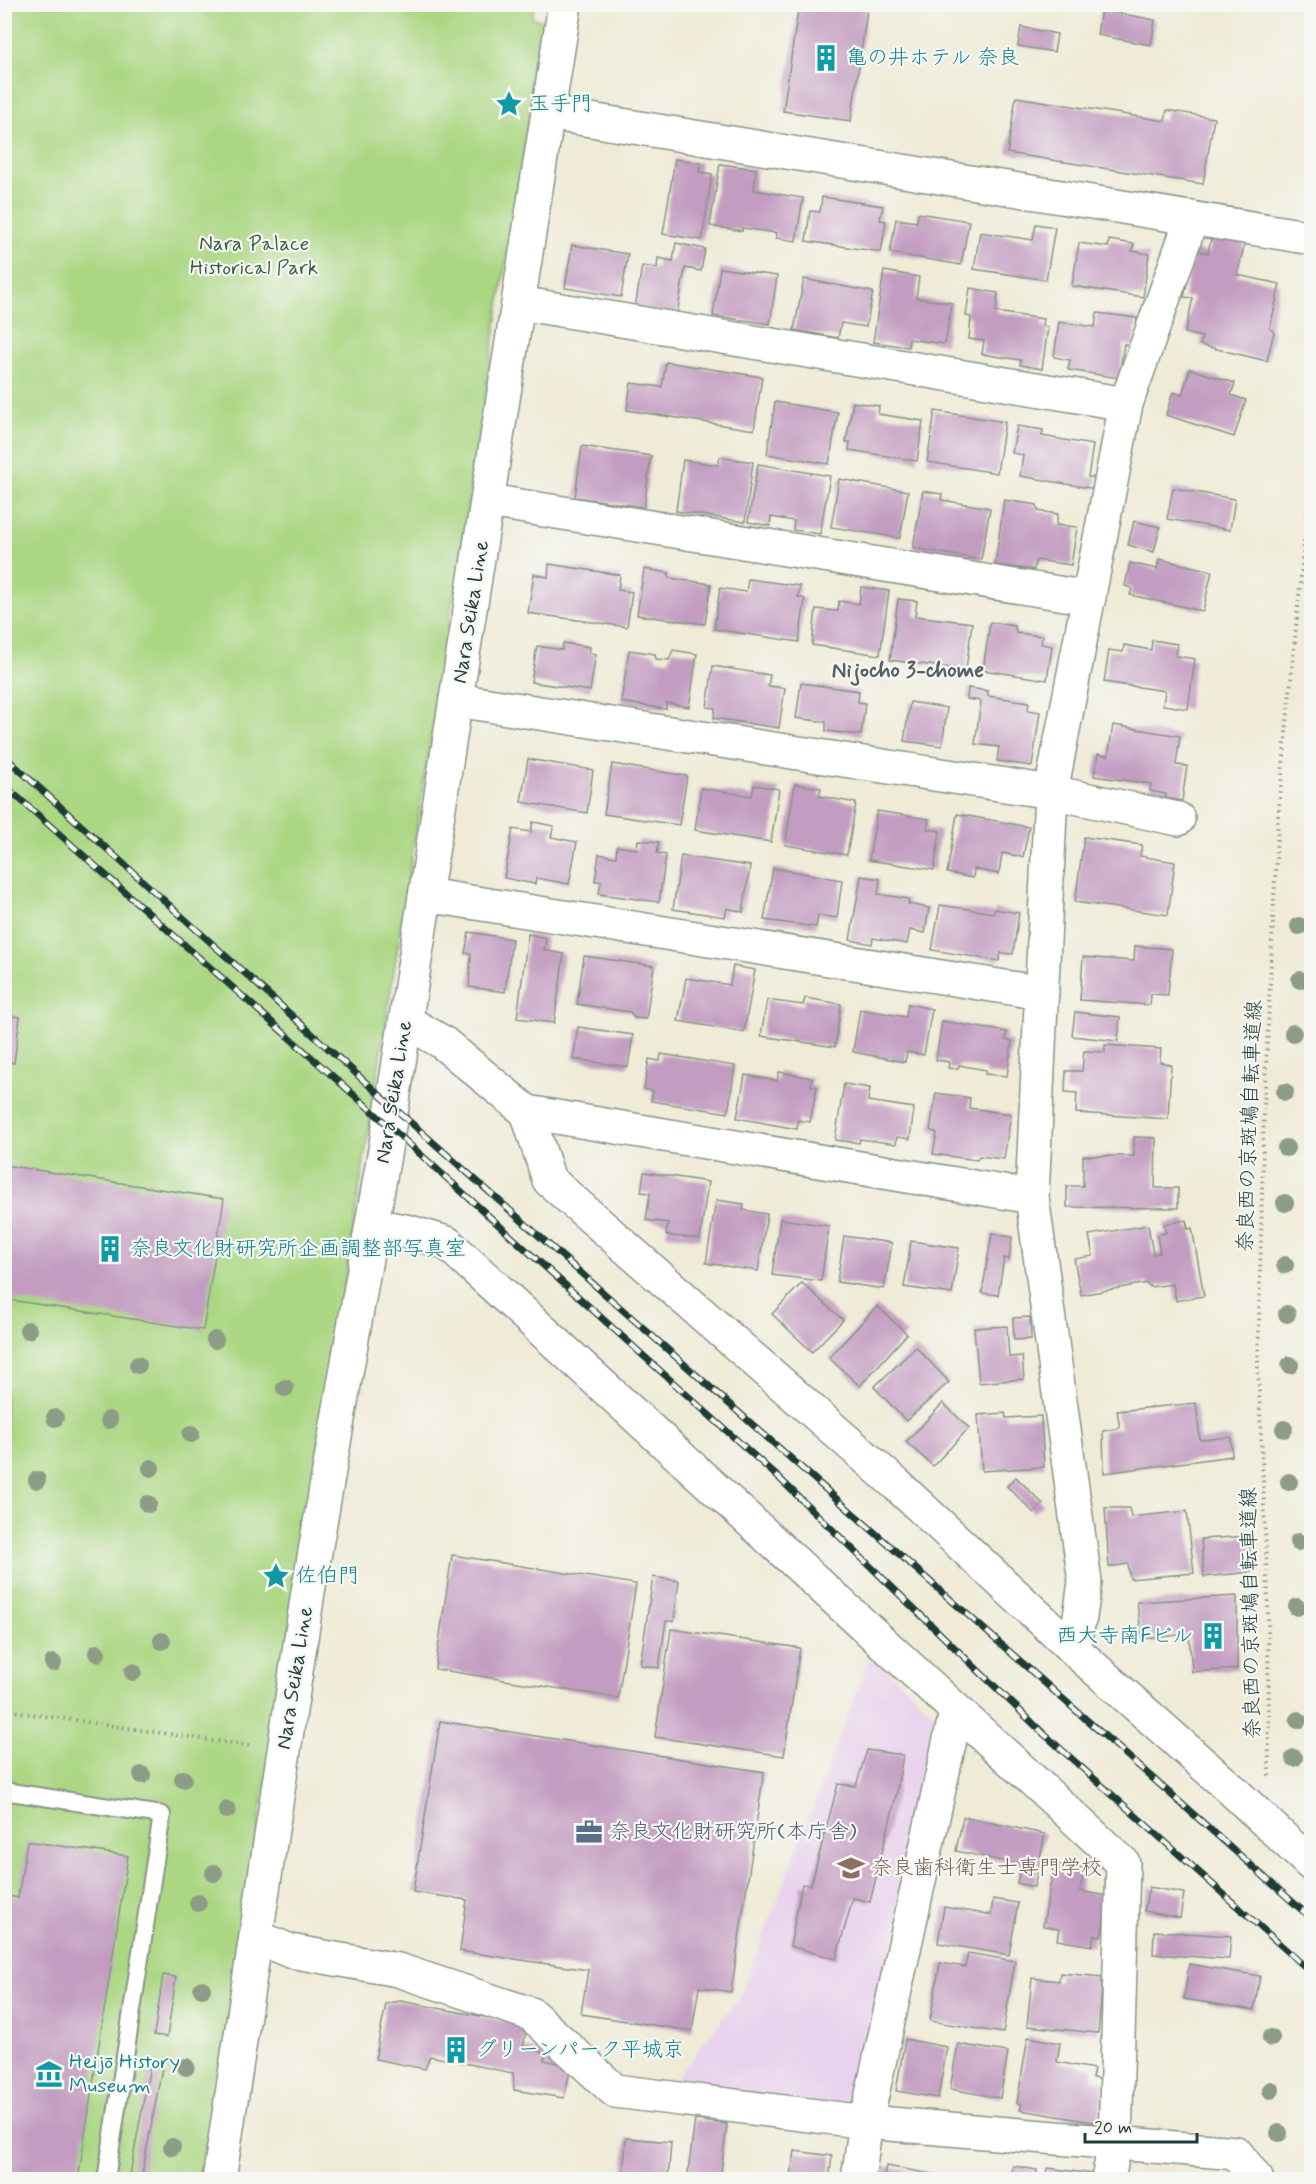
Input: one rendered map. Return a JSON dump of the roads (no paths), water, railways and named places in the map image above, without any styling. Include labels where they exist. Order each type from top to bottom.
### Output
[{"type":"street","name":"Nara Seika Line","points":[[219,2180],[308,1592],[406,1021],[565,4]]},
{"type":"street","points":[[548,113],[1311,238]]},
{"type":"street","points":[[1072,1648],[1080,1617],[1085,1582],[1032,1197],[1051,792],[1126,405],[1191,218]]},
{"type":"street","points":[[519,303],[1126,405]]},
{"type":"street","points":[[489,501],[1089,598]]},
{"type":"street","points":[[456,700],[1051,792],[1178,819]]},
{"type":"street","points":[[426,895],[1042,993]]},
{"type":"street","points":[[406,1021],[442,1042],[526,1112],[1032,1197]]},
{"type":"street","points":[[526,1112],[549,1180],[897,1485],[1072,1648],[1232,1790],[1311,1865]]},
{"type":"street","points":[[372,1225],[410,1232],[447,1243],[1123,1863],[1114,2142],[1108,2180]]},
{"type":"street","points":[[858,2180],[866,2122],[956,1712]]},
{"type":"street","points":[[257,1937],[291,1951],[399,1970],[531,2014],[615,2091],[866,2122],[1236,2153],[1257,2180]]},
{"type":"lane","points":[[4,1791],[162,1815],[106,2180]]},
{"type":"railway","points":[[4,756],[392,1106],[1312,1919]]},
{"type":"railway","points":[[4,785],[389,1126],[780,1479],[1044,1734],[1312,1973]]},
{"type":"place","name":"亀の井ホテル 奈良","points":[[826,58]]},
{"type":"place","name":"玉手門","points":[[509,104]]},
{"type":"place","name":"奈良文化財研究所企画調整部写真室","points":[[110,1249]]},
{"type":"place","name":"佐伯門","points":[[276,1576]]},
{"type":"place","name":"西大寺南Fビル","points":[[1213,1636]]},
{"type":"place","name":"奈良文化財研究所(本庁舎)","points":[[589,1832]]},
{"type":"place","name":"奈良歯科衛生士専門学校","points":[[851,1868]]},
{"type":"place","name":"グリーンパーク平城京","points":[[456,2050]]},
{"type":"place","name":"Heijō History Museum","points":[[49,2074]]},
{"type":"district","name":"Nijocho 3-chome","points":[[908,671]]},
{"type":"park label","name":"Nara Palace Historical Park","points":[[254,256]]}]
